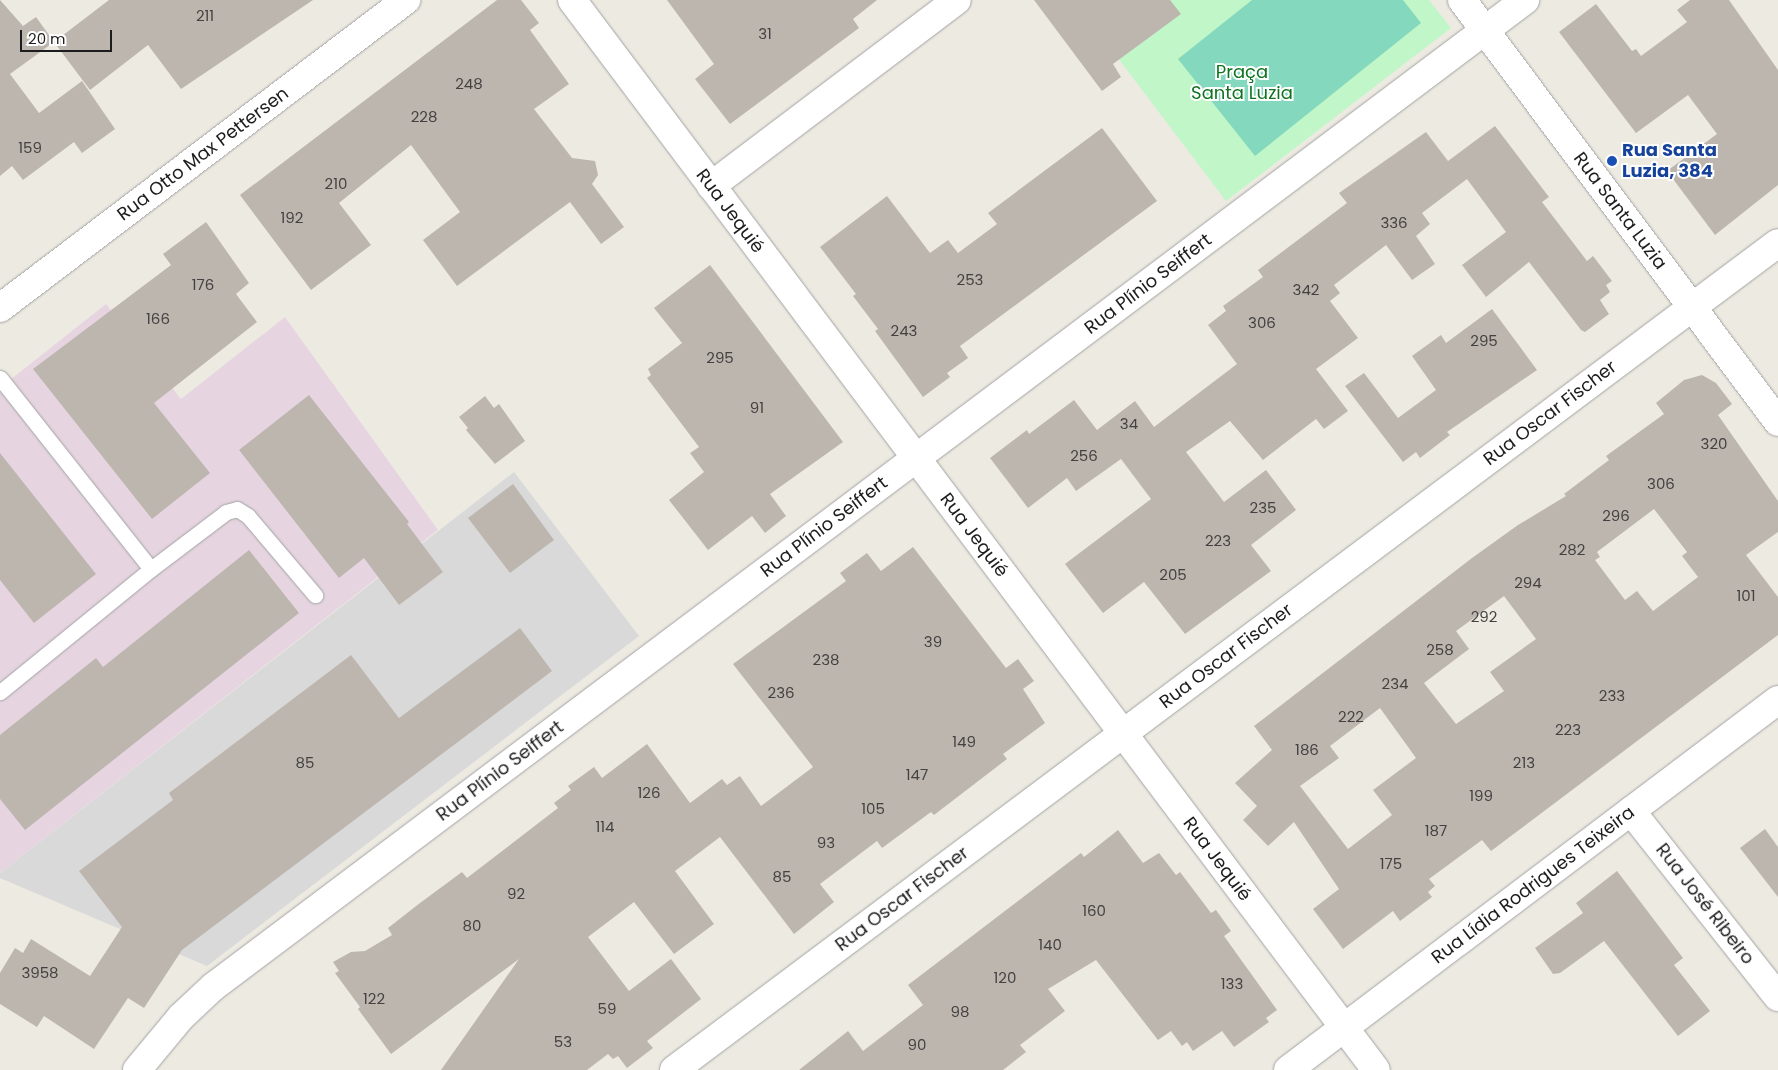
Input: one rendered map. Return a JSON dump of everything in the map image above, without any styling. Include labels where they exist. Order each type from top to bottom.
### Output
[{"type":"street","name":"Rua Otto Max Pettersen","points":[[0,308],[406,0]]},
{"type":"street","name":"Rua Jequié","points":[[572,0],[1376,1070]]},
{"type":"street","points":[[711,186],[957,0]]},
{"type":"street","name":"Rua Santa Luzia","points":[[1462,0],[1778,422]]},
{"type":"street","name":"Rua Plínio Seiffert","points":[[137,1070],[181,1017],[213,987],[1525,0]]},
{"type":"street","name":"Rua Oscar Fischer","points":[[674,1070],[1778,243]]},
{"type":"street","name":"Rua Lídia Rodrigues Teixeira","points":[[1288,1070],[1778,700]]},
{"type":"street","name":"Rua José Ribeiro","points":[[1631,811],[1778,997]]},
{"type":"lane","points":[[0,378],[151,569]]},
{"type":"lane","points":[[0,692],[151,569],[226,512],[237,510],[248,516],[315,595]]},
{"type":"shaded area","points":[[106,304],[181,399],[285,317],[438,530],[0,873],[0,388]]},
{"type":"shaded area","points":[[514,472],[639,636],[207,966],[0,878],[0,873]]},
{"type":"green space","name":"Praça Santa Luzia","points":[[1074,0],[1429,0],[1451,28],[1226,201]]},
{"type":"green space","points":[[1252,0],[1403,0],[1421,23],[1255,156],[1178,59]]},
{"type":"building","points":[[0,0],[23,26],[36,17],[54,42],[10,74],[39,113],[82,81],[115,129],[82,153],[74,142],[23,180],[12,166],[0,176]]},
{"type":"building","points":[[109,0],[313,0],[181,89],[148,45],[90,90],[54,42]]},
{"type":"building","points":[[497,0],[521,0],[539,23],[530,30],[569,84],[534,109],[572,158],[595,161],[598,175],[592,184],[624,227],[601,244],[570,202],[457,286],[423,240],[460,212],[411,145],[339,203],[371,245],[311,290],[240,195]]},
{"type":"building","points":[[667,0],[877,0],[853,19],[859,28],[730,124],[695,79],[714,64]]},
{"type":"building","points":[[1034,0],[1170,0],[1181,14],[1113,64],[1121,77],[1102,91]]},
{"type":"building","points":[[1690,0],[1729,0],[1778,70],[1778,185],[1715,235],[1667,171],[1717,134],[1688,95],[1636,133],[1559,32],[1596,4],[1632,51],[1636,49],[1641,56],[1687,22],[1677,10]]},
{"type":"building","points":[[1495,126],[1549,197],[1542,202],[1587,261],[1593,256],[1612,281],[1606,285],[1610,292],[1600,300],[1609,314],[1585,332],[1581,330],[1529,262],[1486,297],[1462,265],[1506,232],[1467,179],[1422,213],[1430,224],[1416,236],[1435,264],[1412,280],[1386,245],[1334,285],[1340,293],[1330,301],[1358,338],[1316,369],[1348,411],[1324,429],[1316,419],[1263,460],[1230,421],[1186,452],[1224,502],[1266,470],[1296,510],[1251,545],[1271,571],[1185,634],[1144,582],[1103,613],[1065,564],[1151,499],[1121,459],[1076,491],[1067,478],[1028,508],[990,458],[1027,430],[1029,434],[1074,400],[1097,430],[1135,401],[1154,427],[1237,364],[1208,325],[1226,311],[1223,306],[1263,277],[1258,270],[1347,203],[1339,193],[1426,132],[1448,161]]},
{"type":"building","points":[[1102,128],[1157,201],[960,346],[968,358],[947,373],[950,377],[923,397],[875,331],[878,329],[853,296],[856,294],[820,247],[887,196],[930,253],[948,240],[958,253],[997,224],[988,213]]},
{"type":"building","points":[[206,222],[249,283],[236,294],[257,322],[154,403],[210,473],[152,519],[33,369],[171,265],[163,254]]},
{"type":"building","points":[[710,265],[843,442],[770,494],[786,516],[765,533],[752,516],[708,550],[669,500],[704,472],[690,453],[699,447],[647,378],[651,375],[648,369],[682,343],[654,308]]},
{"type":"building","points":[[1492,309],[1537,370],[1447,432],[1450,435],[1420,458],[1416,452],[1403,462],[1345,386],[1364,373],[1398,418],[1436,390],[1412,356],[1441,335],[1446,343]]},
{"type":"building","points":[[1702,375],[1716,383],[1732,404],[1718,415],[1778,501],[1778,532],[1746,555],[1778,597],[1778,635],[1491,851],[1482,840],[1429,879],[1435,886],[1428,892],[1432,897],[1400,921],[1393,911],[1343,949],[1313,909],[1339,889],[1294,822],[1268,846],[1243,820],[1257,806],[1235,783],[1272,750],[1254,726],[1472,558],[1518,525],[1566,496],[1564,494],[1609,460],[1606,456],[1664,414],[1656,403],[1684,380]],"holes":[[[1654,509],[1687,552],[1682,556],[1698,577],[1653,611],[1637,591],[1625,600],[1595,560],[1600,557],[1597,552]],[[1504,596],[1536,639],[1490,672],[1504,691],[1456,724],[1424,683],[1469,649],[1456,631]],[[1380,708],[1416,758],[1373,790],[1392,815],[1348,849],[1300,786],[1339,758],[1330,746]]]},
{"type":"building","points":[[309,395],[409,522],[407,524],[443,572],[399,605],[364,558],[339,578],[239,450]]},
{"type":"building","points":[[485,396],[494,408],[499,404],[525,441],[495,464],[466,430],[468,428],[459,417]]},
{"type":"building","points":[[0,453],[96,574],[34,623],[0,580]]},
{"type":"building","points":[[513,484],[554,540],[510,573],[468,518]]},
{"type":"building","points":[[913,547],[1006,668],[1018,659],[1034,681],[1023,689],[1045,723],[1003,754],[1007,759],[934,815],[931,812],[882,848],[877,841],[820,884],[834,902],[794,934],[720,837],[675,871],[714,924],[674,954],[634,902],[588,937],[629,991],[671,959],[701,999],[647,1041],[653,1048],[627,1068],[618,1056],[613,1059],[608,1054],[587,1070],[441,1070],[519,959],[391,1054],[358,1009],[360,1007],[335,973],[339,971],[333,962],[351,952],[365,951],[392,935],[388,928],[420,903],[462,872],[467,878],[558,808],[554,803],[571,790],[568,786],[594,767],[602,778],[647,744],[690,803],[722,779],[727,785],[740,776],[761,806],[813,767],[733,664],[846,581],[840,573],[867,553],[881,571]]},
{"type":"building","points":[[249,550],[299,613],[25,830],[0,799],[0,735],[96,658],[103,667]]},
{"type":"building","points":[[520,628],[552,671],[182,950],[144,1008],[128,998],[94,1049],[44,1016],[37,1027],[0,1004],[0,973],[15,948],[23,953],[31,939],[90,976],[122,927],[79,871],[173,800],[169,793],[351,655],[399,718]]},
{"type":"building","points":[[1765,829],[1778,847],[1778,897],[1740,848]]},
{"type":"building","points":[[1118,830],[1143,863],[1159,853],[1176,875],[1180,872],[1211,913],[1216,910],[1231,931],[1224,936],[1277,1010],[1266,1018],[1269,1022],[1234,1047],[1222,1031],[1193,1051],[1187,1042],[1182,1046],[1171,1031],[1158,1040],[1096,960],[1048,989],[1065,1011],[1020,1045],[1026,1052],[1003,1070],[799,1070],[848,1031],[863,1051],[923,1005],[908,985],[1081,853],[1084,857]]},
{"type":"building","points":[[1617,871],[1683,958],[1674,965],[1710,1011],[1678,1036],[1604,941],[1560,973],[1553,974],[1535,948],[1583,913],[1576,903]]},
{"type":"place","name":"Rua Santa Luzia, 384","points":[[1612,161]]}]
